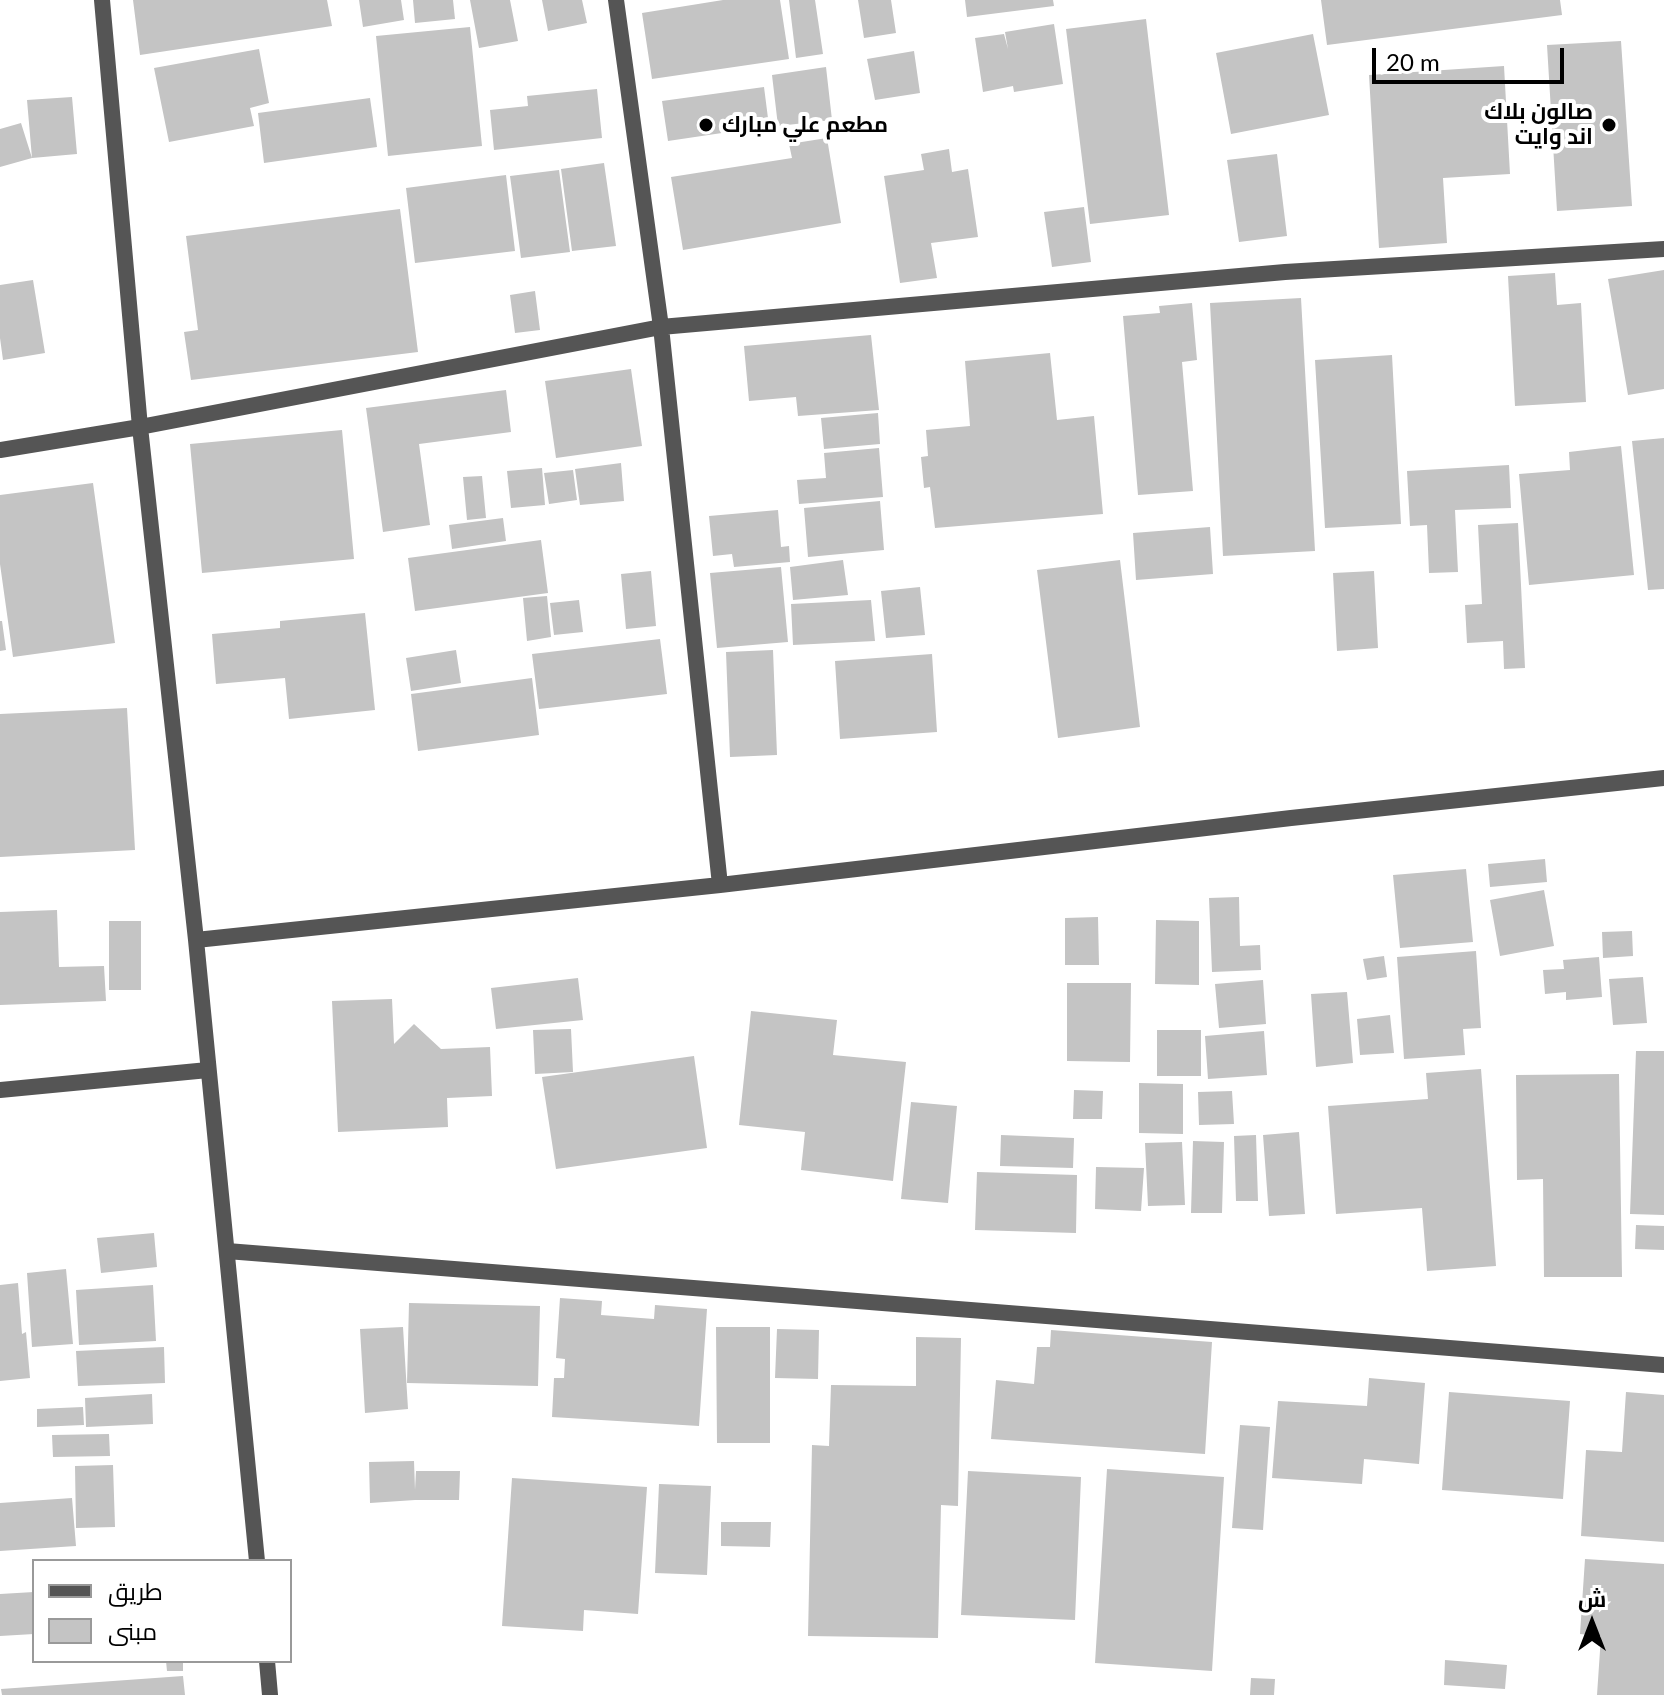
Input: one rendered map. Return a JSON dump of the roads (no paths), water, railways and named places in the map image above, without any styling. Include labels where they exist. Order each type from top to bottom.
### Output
[{"type":"street","points":[[102,0],[140,427],[196,940],[257,1559]]},
{"type":"street","points":[[616,0],[661,327],[720,885]]},
{"type":"street","points":[[0,450],[140,427],[661,327],[1285,272],[1664,249]]},
{"type":"street","points":[[196,940],[720,885],[1664,778]]},
{"type":"street","points":[[0,1090],[208,1070]]},
{"type":"street","points":[[227,1251],[1664,1365]]},
{"type":"street","points":[[267,1663],[270,1695]]},
{"type":"place","name":"مطعم علي مبارك","points":[[706,125]]},
{"type":"place","name":"صالون بلاك اند وايت","points":[[1609,125]]}]
